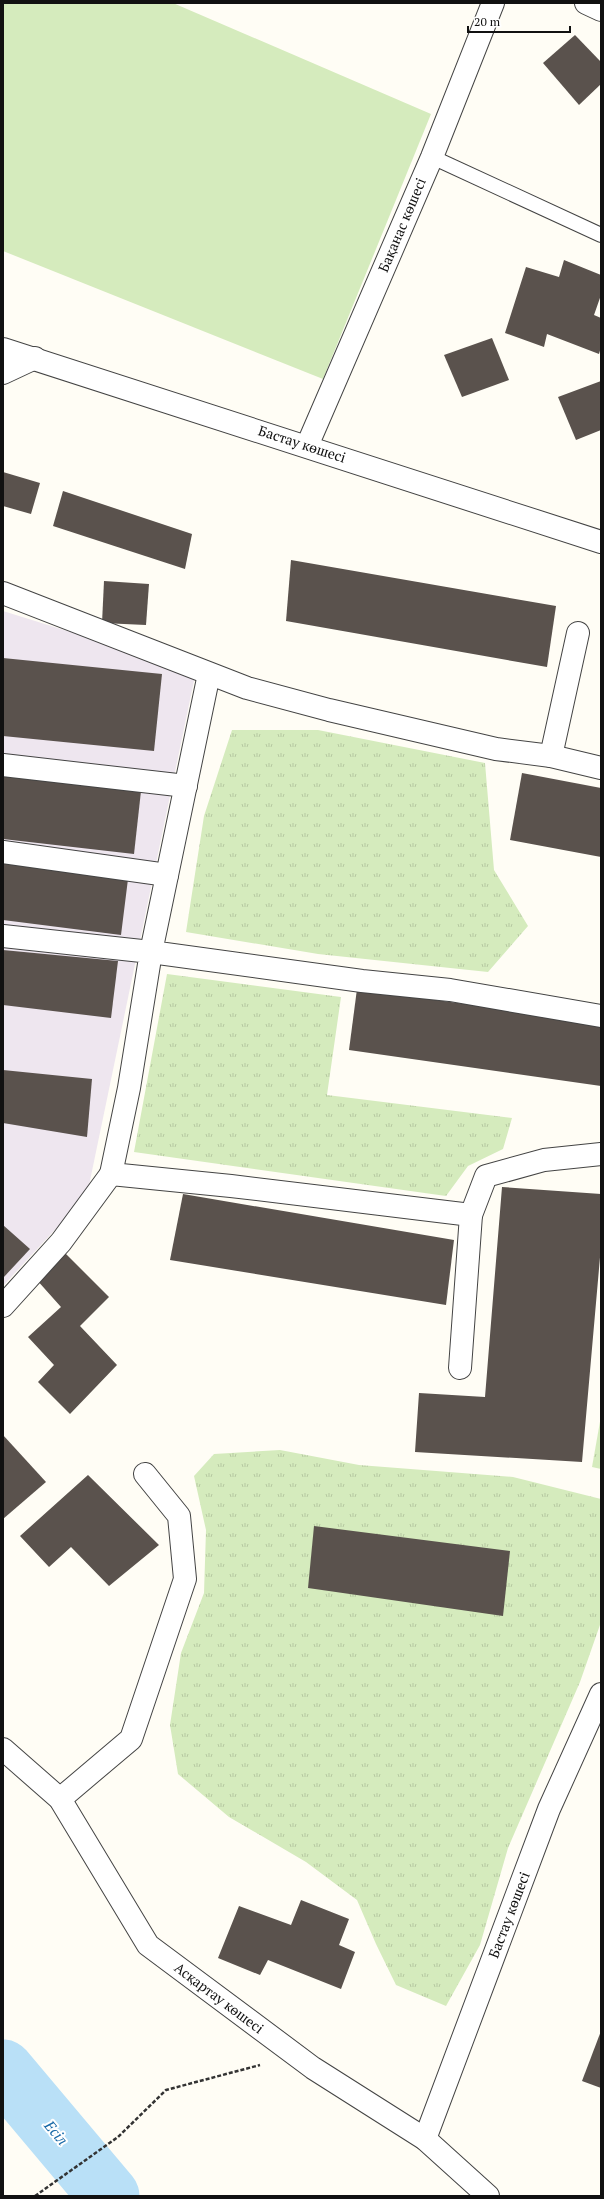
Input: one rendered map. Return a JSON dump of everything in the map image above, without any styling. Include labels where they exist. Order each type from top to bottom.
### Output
[{"type":"street","name":"Бақанас көшесі","points":[[307,446],[432,157],[493,3]]},
{"type":"street","points":[[586,3],[601,10]]},
{"type":"street","name":"Бастау көшесі","points":[[3,349],[35,358],[601,542]]},
{"type":"street","points":[[3,373],[35,358]]},
{"type":"street","points":[[3,593],[247,688],[329,710],[496,749],[551,756],[601,768]]},
{"type":"street","points":[[551,756],[578,633]]},
{"type":"street","points":[[3,1306],[61,1242],[111,1174],[129,1088],[151,952],[209,674]]},
{"type":"street","points":[[3,764],[186,786]]},
{"type":"street","points":[[3,852],[167,875]]},
{"type":"street","points":[[3,936],[151,952],[362,981],[450,990],[601,1016]]},
{"type":"street","points":[[460,1368],[471,1215],[486,1176],[544,1160],[601,1154]]},
{"type":"street","points":[[111,1174],[231,1186],[471,1215]]},
{"type":"street","points":[[60,1799],[132,1739],[185,1579],[179,1516],[145,1474]]},
{"type":"street","name":"Бастау көшесі","points":[[425,2139],[549,1809],[601,1694]]},
{"type":"street","name":"Асқартау көшесі","points":[[3,1749],[60,1799],[148,1946],[295,2056],[425,2139],[488,2196]]},
{"type":"lane","points":[[432,157],[601,235]]},
{"type":"path","points":[[35,2196],[118,2137],[166,2090],[295,2056]]},
{"type":"shaded area","points":[[3,611],[196,671],[87,1195],[3,1286]]},
{"type":"green space","points":[[3,3],[173,3],[431,114],[323,379],[3,251]]},
{"type":"green space","points":[[232,730],[318,730],[485,763],[494,870],[528,926],[488,972],[318,954],[186,932],[204,816]]},
{"type":"green space","points":[[167,974],[341,997],[327,1095],[512,1118],[503,1149],[468,1166],[446,1196],[134,1152]]},
{"type":"green space","points":[[601,1416],[601,1469],[592,1467]]},
{"type":"green space","points":[[280,1450],[359,1465],[513,1477],[601,1499],[601,1622],[580,1682],[508,1848],[480,1945],[446,2006],[396,1985],[357,1900],[306,1862],[229,1817],[178,1774],[170,1725],[181,1653],[204,1593],[206,1530],[194,1476],[214,1454]]},
{"type":"building","points":[[575,35],[601,62],[601,84],[579,105],[543,63]]},
{"type":"building","points":[[564,260],[601,275],[601,295],[594,315],[601,318],[601,347],[599,354],[547,334],[544,347],[505,333],[526,267],[559,277]]},
{"type":"building","points":[[492,338],[509,380],[462,397],[444,355]]},
{"type":"building","points":[[601,381],[601,430],[576,440],[558,397]]},
{"type":"building","points":[[3,472],[40,483],[31,514],[3,506]]},
{"type":"building","points":[[63,491],[192,534],[185,569],[53,526]]},
{"type":"building","points":[[291,560],[556,606],[547,667],[286,621]]},
{"type":"building","points":[[104,581],[149,584],[146,625],[102,623]]},
{"type":"building","points":[[3,658],[162,674],[154,751],[3,736]]},
{"type":"building","points":[[522,773],[601,788],[601,857],[510,840]]},
{"type":"building","points":[[3,776],[141,791],[134,854],[3,839]]},
{"type":"building","points":[[3,862],[128,879],[121,935],[3,920]]},
{"type":"building","points":[[3,950],[118,961],[111,1018],[3,1005]]},
{"type":"building","points":[[357,989],[601,1023],[601,1086],[349,1050]]},
{"type":"building","points":[[3,1070],[92,1079],[87,1137],[3,1123]]},
{"type":"building","points":[[502,1187],[601,1194],[601,1246],[582,1462],[415,1452],[419,1393],[485,1397]]},
{"type":"building","points":[[183,1194],[454,1240],[446,1305],[170,1260]]},
{"type":"building","points":[[3,1225],[30,1249],[3,1278]]},
{"type":"building","points":[[65,1253],[109,1297],[80,1326],[117,1365],[70,1414],[38,1382],[54,1365],[28,1337],[61,1307],[36,1279]]},
{"type":"building","points":[[3,1435],[46,1482],[3,1519]]},
{"type":"building","points":[[88,1475],[159,1545],[109,1586],[71,1547],[49,1567],[20,1536]]},
{"type":"building","points":[[314,1526],[510,1551],[503,1616],[308,1588]]},
{"type":"building","points":[[301,1900],[349,1919],[339,1945],[355,1952],[341,1989],[268,1960],[260,1975],[218,1958],[239,1906],[291,1925]]},
{"type":"building","points":[[601,2031],[601,2088],[582,2081]]},
{"type":"waterway","name":"Есіл","points":[[3,2070],[109,2196]]}]
